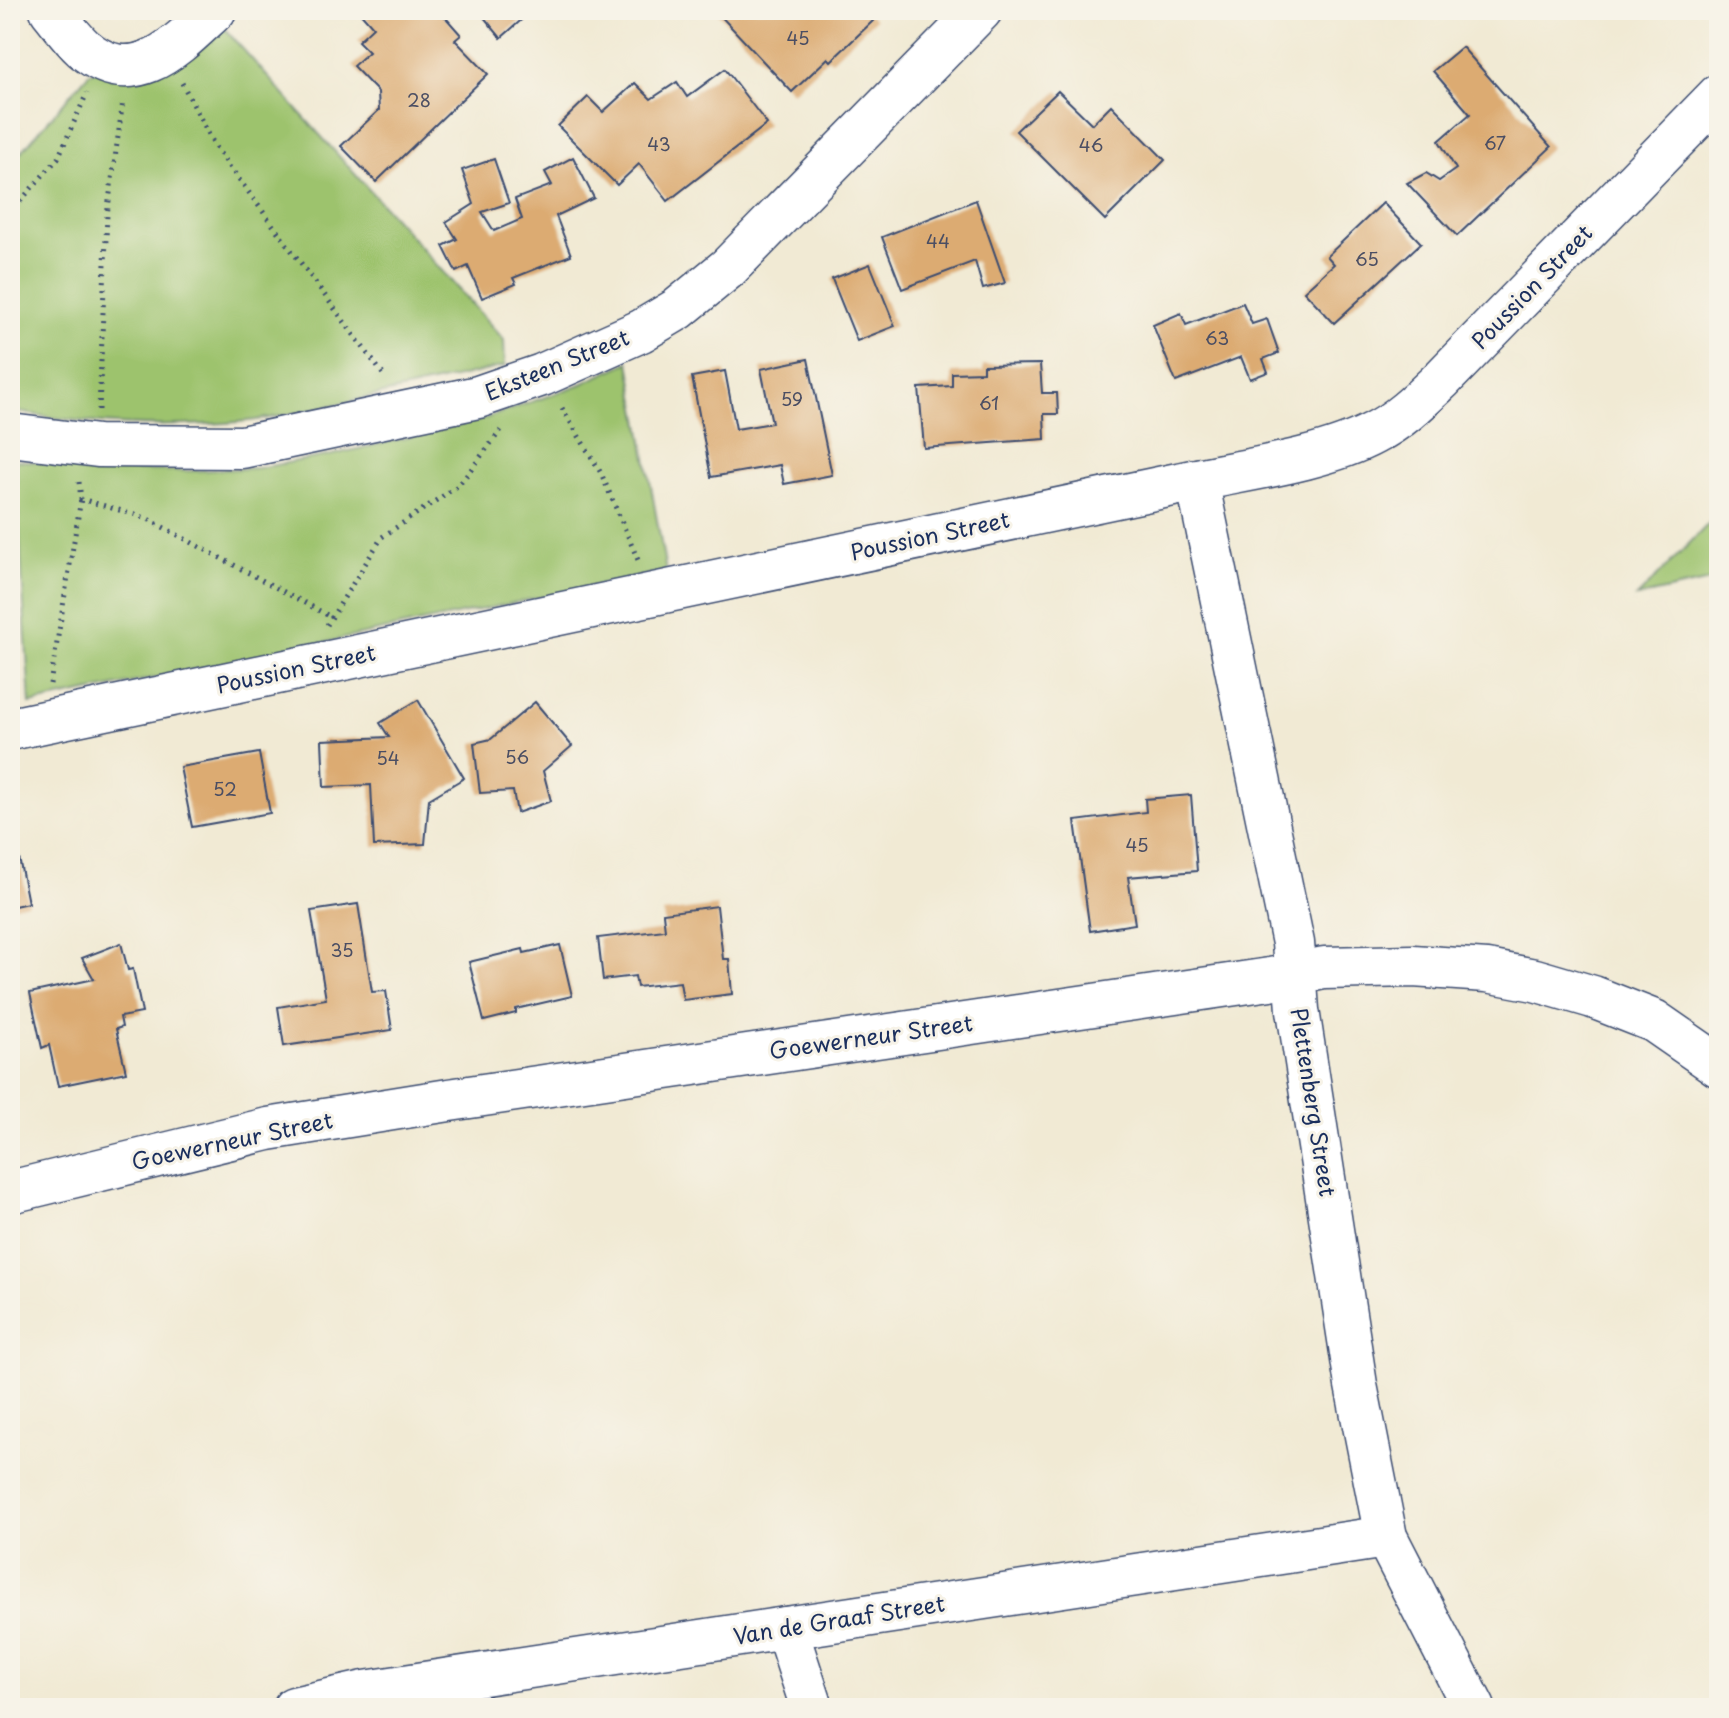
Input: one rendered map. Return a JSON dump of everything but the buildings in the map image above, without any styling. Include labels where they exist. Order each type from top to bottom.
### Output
[{"type":"street","points":[[51,10],[81,46],[132,59],[215,10]]},
{"type":"street","name":"Eksteen Street","points":[[10,435],[87,445],[242,447],[412,413],[478,397],[542,375],[641,331],[704,289],[981,10]]},
{"type":"street","name":"Poussion Street","points":[[27,726],[1341,448],[1374,434],[1405,413],[1441,380],[1719,95]]},
{"type":"street","name":"Plettenberg Street","points":[[1197,480],[1293,943],[1298,1010],[1356,1385],[1386,1537],[1474,1708]]},
{"type":"street","name":"Goewerneur Street","points":[[10,1192],[268,1129],[1324,968],[1413,966],[1487,971],[1535,980],[1593,997],[1654,1021],[1719,1066]]},
{"type":"street","name":"Van de Graaf Street","points":[[294,1708],[365,1692],[1386,1537]]},
{"type":"street","points":[[786,1628],[812,1708]]},
{"type":"path","points":[[10,213],[58,158],[132,59]]},
{"type":"path","points":[[132,59],[216,148],[412,413]]},
{"type":"path","points":[[27,726],[81,499],[107,215],[132,59]]},
{"type":"path","points":[[542,375],[601,473],[652,594]]},
{"type":"path","points":[[309,666],[331,617],[382,537],[459,485],[505,424]]},
{"type":"path","points":[[81,499],[146,518],[331,617]]},
{"type":"green space","points":[[223,27],[504,340],[505,366],[302,412],[248,421],[188,425],[128,424],[69,420],[10,410],[10,165],[89,73]]},
{"type":"green space","points":[[629,362],[666,571],[30,704],[15,460],[123,470],[258,468],[332,455],[478,421],[579,385]]},
{"type":"green space","points":[[1719,513],[1719,579],[1637,597]]}]
